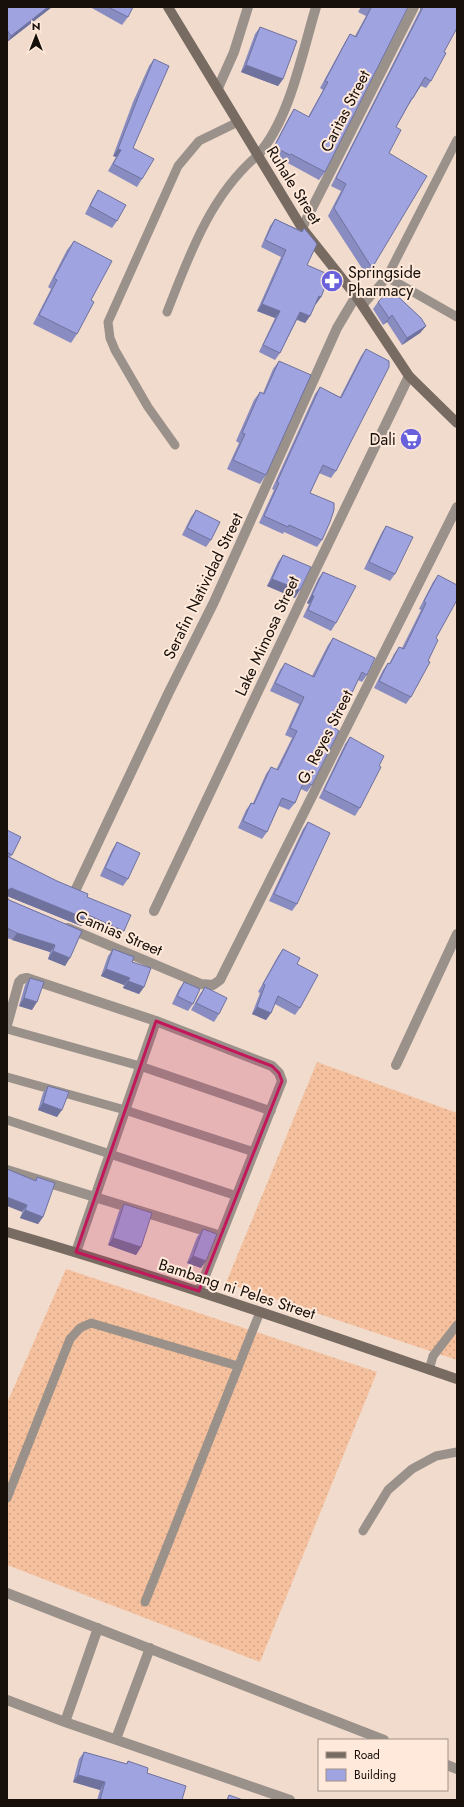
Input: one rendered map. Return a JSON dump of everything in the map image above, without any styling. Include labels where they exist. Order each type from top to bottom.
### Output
[{"type":"street","name":"Ruhale Street","points":[[168,7],[302,228],[356,296],[409,376],[457,423]]},
{"type":"street","points":[[218,88],[234,52],[248,7]]},
{"type":"street","points":[[257,156],[268,144],[280,121],[291,91],[316,7]]},
{"type":"street","name":"Caritas Street","points":[[302,228],[414,7]]},
{"type":"street","name":"Serafin Natividad Street","points":[[76,889],[168,694],[214,602],[337,328],[356,296]]},
{"type":"street","name":"Lake Mimosa Street","points":[[154,910],[409,376]]},
{"type":"street","name":"G. Reyes Street","points":[[220,980],[457,507]]},
{"type":"street","name":"Camias Street","points":[[57,923],[201,984],[213,985],[220,980]]},
{"type":"street","points":[[396,1065],[457,934]]},
{"type":"street","points":[[7,1025],[19,982],[22,979],[27,978],[156,1021],[272,1066],[279,1073],[282,1081],[199,1291]]},
{"type":"street","points":[[76,1252],[156,1021]]},
{"type":"street","points":[[7,1170],[221,1236]]},
{"type":"street","name":"Bambang ni Peles Street","points":[[7,1232],[199,1291],[457,1379]]},
{"type":"street","points":[[7,1593],[381,1739]]},
{"type":"street","points":[[65,1722],[98,1628]]},
{"type":"street","points":[[116,1739],[150,1648]]},
{"type":"street","points":[[7,1700],[65,1722],[290,1800]]},
{"type":"lane","points":[[175,445],[148,407],[115,350],[110,338],[108,322],[178,166],[199,141],[238,122]]},
{"type":"lane","points":[[362,305],[387,277],[457,140]]},
{"type":"lane","points":[[167,312],[187,261],[214,206],[229,184],[245,166],[257,156]]},
{"type":"lane","points":[[387,277],[457,317]]},
{"type":"lane","points":[[7,1029],[140,1066],[270,1111]]},
{"type":"lane","points":[[7,1077],[125,1110],[254,1152]]},
{"type":"lane","points":[[7,1120],[237,1196]]},
{"type":"lane","points":[[145,1602],[260,1312]]},
{"type":"lane","points":[[7,1498],[70,1339],[80,1328],[91,1323],[238,1366]]},
{"type":"lane","points":[[430,1370],[433,1356],[457,1325]]},
{"type":"lane","points":[[363,1531],[388,1490],[412,1469],[436,1456],[457,1452]]},
{"type":"highlighted area","points":[[156,1021],[272,1066],[279,1073],[282,1081],[199,1291],[76,1252]]},
{"type":"shaded area","points":[[317,1062],[457,1113],[457,1360],[226,1283]]},
{"type":"shaded area","points":[[66,1269],[377,1372],[260,1662],[7,1565],[7,1403]]},
{"type":"building","points":[[7,7],[48,7],[11,36],[7,30]]},
{"type":"building","points":[[108,7],[133,7],[128,17]]},
{"type":"building","points":[[369,7],[408,7],[325,172],[274,147],[294,109],[309,117],[328,82],[325,81],[350,34],[356,37],[371,8]]},
{"type":"building","points":[[423,7],[457,7],[457,28],[431,81],[425,77],[396,127],[401,130],[389,153],[427,176],[372,268],[334,208],[346,184],[336,178]]},
{"type":"building","points":[[260,27],[297,41],[283,79],[246,65]]},
{"type":"building","points":[[154,59],[169,66],[133,148],[154,159],[142,179],[113,164],[121,150],[118,149]]},
{"type":"building","points":[[98,190],[126,205],[117,221],[90,206]]},
{"type":"building","points":[[275,219],[302,232],[304,228],[317,244],[307,265],[330,275],[321,297],[319,296],[310,316],[300,312],[280,353],[263,345],[280,311],[262,304],[286,250],[265,240]]},
{"type":"building","points":[[74,241],[112,261],[91,300],[94,302],[77,334],[39,315],[57,280],[54,278]]},
{"type":"building","points":[[390,289],[421,318],[426,326],[407,338],[392,315],[389,318],[378,302]]},
{"type":"building","points":[[366,349],[389,361],[389,367],[336,471],[323,465],[310,493],[334,503],[334,510],[322,540],[289,525],[288,527],[264,516],[279,483],[277,482],[320,387],[341,398]]},
{"type":"building","points":[[279,361],[311,375],[266,475],[233,460],[245,434],[242,433],[260,392],[264,394]]},
{"type":"building","points":[[196,510],[220,522],[211,540],[187,528]]},
{"type":"building","points":[[386,526],[413,537],[395,574],[369,562]]},
{"type":"building","points":[[283,555],[311,567],[300,590],[272,579]]},
{"type":"building","points":[[323,572],[356,586],[336,623],[308,610],[314,596],[312,595]]},
{"type":"building","points":[[438,575],[457,585],[457,600],[436,638],[438,640],[428,661],[430,662],[411,697],[379,681],[388,663],[390,664],[399,647],[404,649],[426,603],[424,601]]},
{"type":"building","points":[[333,638],[375,658],[367,675],[362,672],[335,728],[339,731],[312,785],[304,781],[295,803],[282,798],[267,832],[243,821],[251,803],[254,804],[271,767],[278,770],[297,731],[290,728],[304,697],[275,683],[285,663],[314,677]]},
{"type":"building","points":[[350,737],[384,756],[379,766],[381,767],[360,808],[324,790]]},
{"type":"building","points":[[308,822],[330,833],[297,904],[274,894]]},
{"type":"building","points":[[7,830],[21,837],[12,855],[7,852]]},
{"type":"building","points":[[117,842],[140,853],[128,879],[105,868]]},
{"type":"building","points":[[7,856],[57,881],[88,894],[87,897],[131,915],[124,931],[88,915],[87,919],[11,888],[7,892]]},
{"type":"building","points":[[7,897],[9,900],[82,931],[70,958],[53,951],[55,945],[17,933],[7,928]]},
{"type":"building","points":[[113,949],[134,957],[132,962],[151,968],[144,987],[128,981],[130,978],[106,969]]},
{"type":"building","points":[[283,949],[300,958],[297,964],[318,975],[300,1008],[278,996],[271,1013],[257,1007],[265,985],[263,984]]},
{"type":"building","points":[[30,978],[44,982],[37,1002],[24,998]]},
{"type":"building","points":[[184,982],[200,989],[193,1004],[177,996]]},
{"type":"building","points":[[205,987],[227,998],[219,1014],[196,1003]]},
{"type":"building","points":[[48,1086],[69,1092],[62,1110],[43,1103]]},
{"type":"building","points":[[7,1169],[36,1181],[37,1177],[55,1183],[43,1217],[25,1210],[27,1205],[7,1197]]},
{"type":"building","points":[[124,1204],[152,1213],[141,1247],[113,1238]]},
{"type":"building","points":[[203,1229],[217,1234],[206,1261],[193,1256]]},
{"type":"building","points":[[84,1752],[127,1764],[128,1761],[148,1768],[147,1773],[186,1786],[182,1800],[100,1800],[105,1782],[78,1775]]},
{"type":"building","points":[[229,1795],[243,1800],[227,1800]]},
{"type":"place","name":"Springside Pharmacy","points":[[332,281]]},
{"type":"place","name":"Dali","points":[[411,439]]}]
